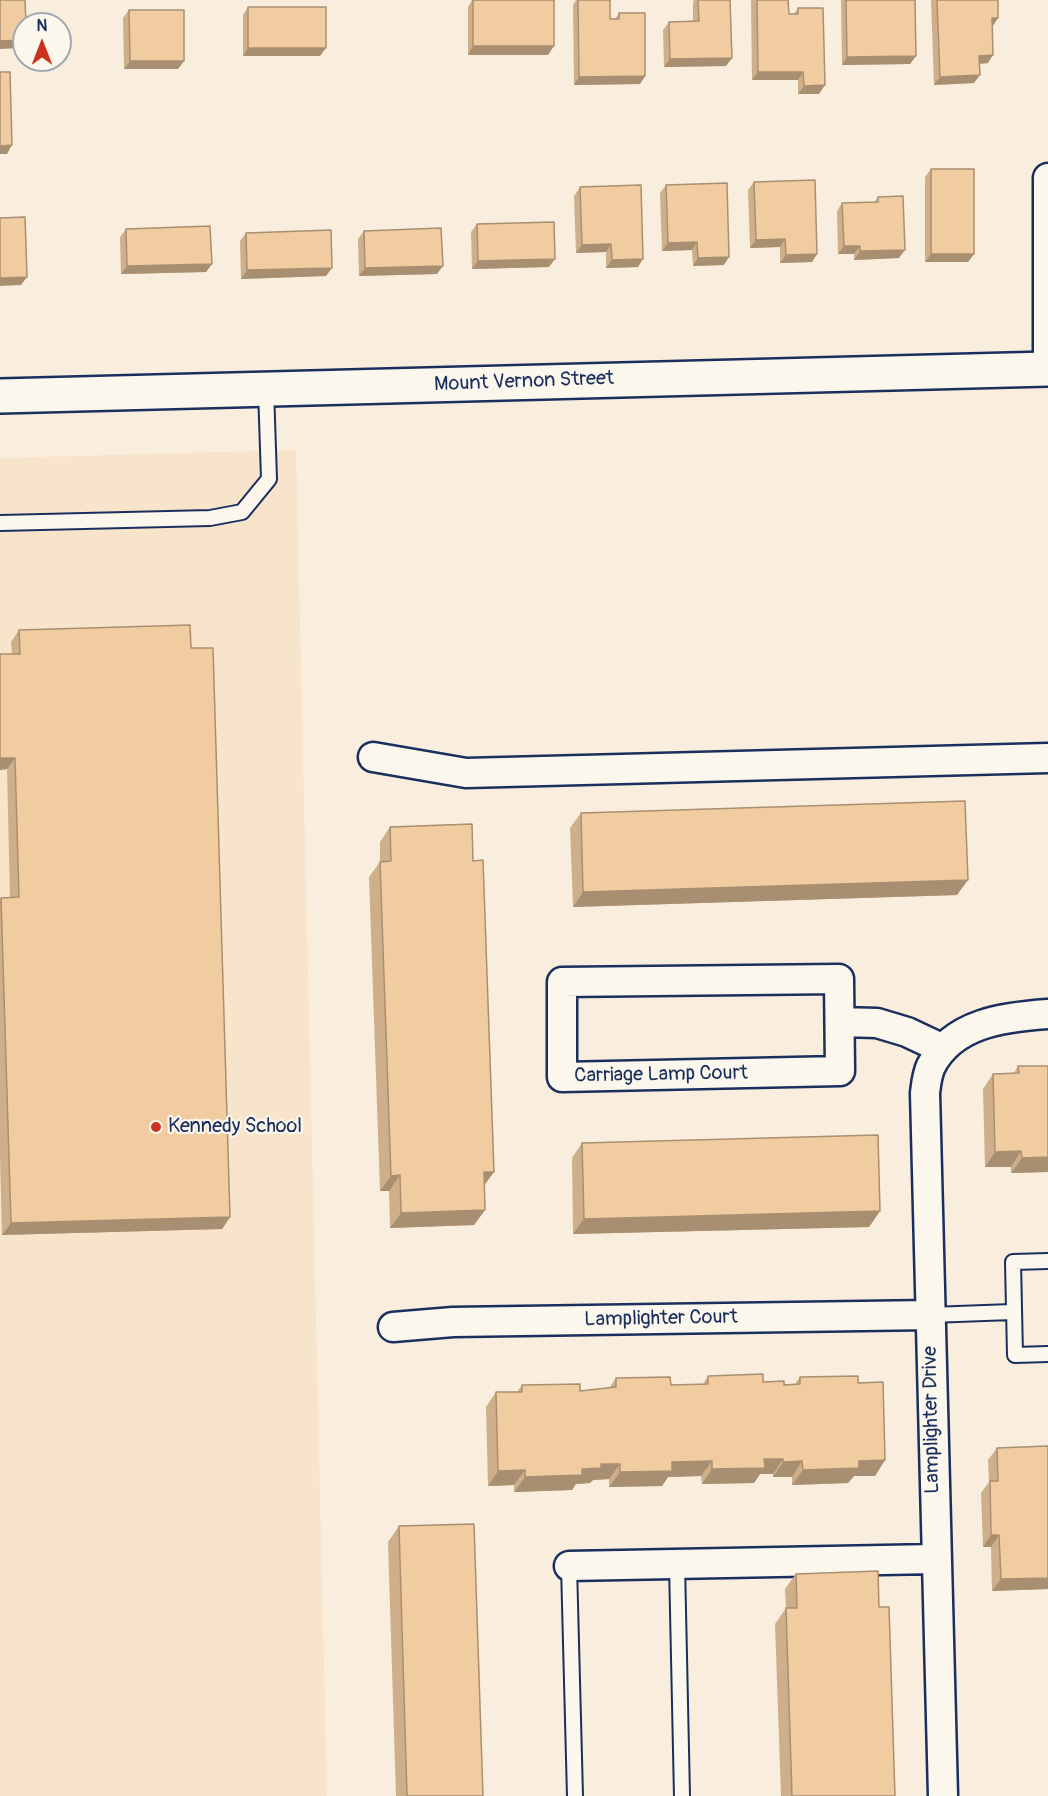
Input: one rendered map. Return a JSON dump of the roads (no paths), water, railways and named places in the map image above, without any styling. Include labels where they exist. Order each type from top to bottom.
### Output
[{"type":"street","points":[[1048,178],[1048,355]]},
{"type":"street","name":"Mount Vernon Street","points":[[0,396],[1048,369]]},
{"type":"street","points":[[373,757],[466,773],[1048,758]]},
{"type":"street","name":"Carriage Lamp Court","points":[[839,978],[840,1022],[840,1071],[562,1077],[562,982],[839,978]]},
{"type":"street","points":[[840,1022],[877,1023],[907,1032],[943,1049],[957,1036],[977,1026],[1010,1016],[1048,1014]]},
{"type":"street","name":"Lamplighter Drive","points":[[943,1049],[930,1068],[925,1093],[935,1559],[943,1796]]},
{"type":"street","name":"Lamplighter Court","points":[[393,1327],[453,1322],[930,1315]]},
{"type":"street","points":[[569,1566],[935,1559]]},
{"type":"lane","points":[[0,523],[210,518],[242,512],[269,479],[266,389]]},
{"type":"lane","points":[[1048,1261],[1013,1262],[1012,1312],[1015,1355],[1048,1354]]},
{"type":"lane","points":[[930,1315],[1012,1312]]},
{"type":"lane","points":[[677,1564],[682,1796]]},
{"type":"lane","points":[[569,1566],[575,1796]]},
{"type":"place","name":"Kennedy School","points":[[156,1127]]}]
